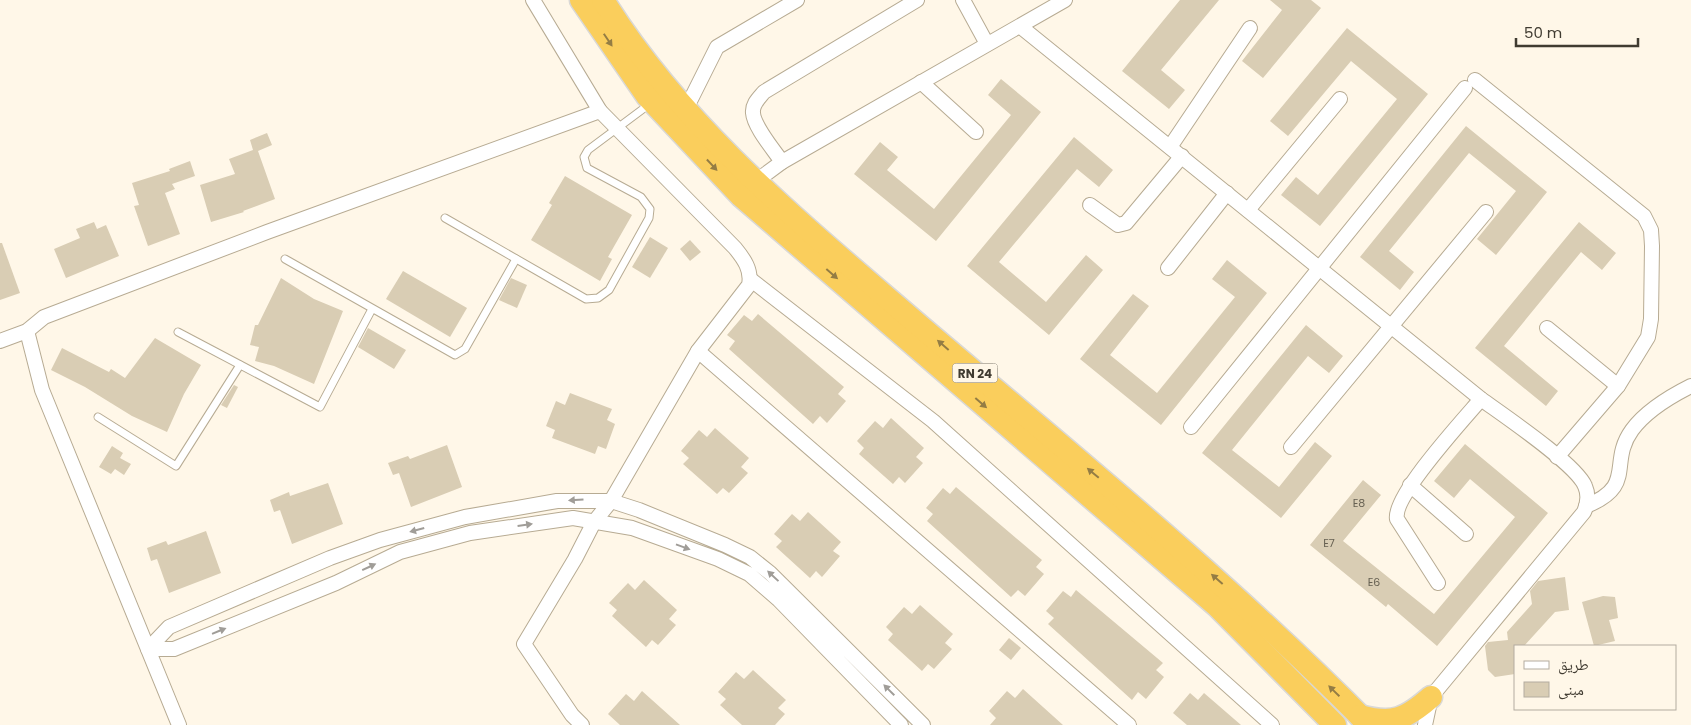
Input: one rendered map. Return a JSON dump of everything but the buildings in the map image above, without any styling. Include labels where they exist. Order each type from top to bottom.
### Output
[{"type":"highway","name":"RN 24","points":[[580,0],[653,102],[741,196],[1217,606],[1335,725]]},
{"type":"highway","name":"RN 24","points":[[603,0],[625,36],[664,86],[771,198],[1231,591],[1365,721]]},
{"type":"highway","points":[[1365,721],[1389,721],[1403,718],[1431,697]]},
{"type":"street","points":[[533,0],[600,111],[735,248],[745,261],[750,279],[749,285],[698,351],[611,501],[594,522],[575,560],[524,644],[572,714],[582,725]]},
{"type":"street","points":[[686,109],[718,47],[797,0]]},
{"type":"street","points":[[782,162],[757,124],[753,113],[755,103],[764,92],[917,0]]},
{"type":"street","points":[[963,0],[987,44]]},
{"type":"street","points":[[755,182],[782,162],[987,44],[1021,27],[1065,0]]},
{"type":"street","points":[[1021,27],[1481,399],[1557,457],[1580,477],[1585,484],[1588,497],[1586,506],[1431,697],[1425,725]]},
{"type":"street","points":[[1170,147],[1250,28]]},
{"type":"street","points":[[921,82],[976,132]]},
{"type":"street","points":[[1191,427],[1470,84],[1644,216],[1651,230],[1651,319],[1644,347],[1618,386],[1557,457]]},
{"type":"street","points":[[1248,210],[1340,99]]},
{"type":"street","points":[[0,341],[27,331],[44,317],[267,232],[600,111]]},
{"type":"street","points":[[1090,205],[1118,225],[1126,223],[1182,156]]},
{"type":"street","points":[[1168,268],[1227,193]]},
{"type":"street","points":[[1291,447],[1486,212]]},
{"type":"street","points":[[750,279],[933,421],[1272,725]]},
{"type":"street","points":[[1547,328],[1618,386]]},
{"type":"street","points":[[27,331],[42,390],[179,725]]},
{"type":"street","points":[[698,351],[1129,725]]},
{"type":"street","points":[[1586,506],[1602,500],[1616,487],[1621,471],[1625,443],[1632,430],[1642,419],[1676,394],[1691,386]]},
{"type":"street","points":[[1438,583],[1397,519],[1396,513],[1410,485],[1481,399]]},
{"type":"street","points":[[1410,485],[1466,534]]},
{"type":"street","points":[[148,649],[169,627],[330,558],[380,540],[465,517],[557,502],[611,501],[708,538],[750,557],[770,573],[923,725]]},
{"type":"street","points":[[148,649],[174,649],[336,583],[400,552],[470,533],[573,518],[632,528],[718,559],[749,574],[779,600],[901,725]]},
{"type":"street","points":[[1431,697],[1434,725]]},
{"type":"lane","points":[[445,218],[586,298],[598,298],[609,290],[650,214],[645,200],[585,165],[585,153],[653,102]]},
{"type":"lane","points":[[285,259],[451,354],[459,355],[466,349],[516,258]]},
{"type":"lane","points":[[178,332],[320,407],[372,309]]},
{"type":"lane","points":[[98,417],[176,466],[240,365]]}]
